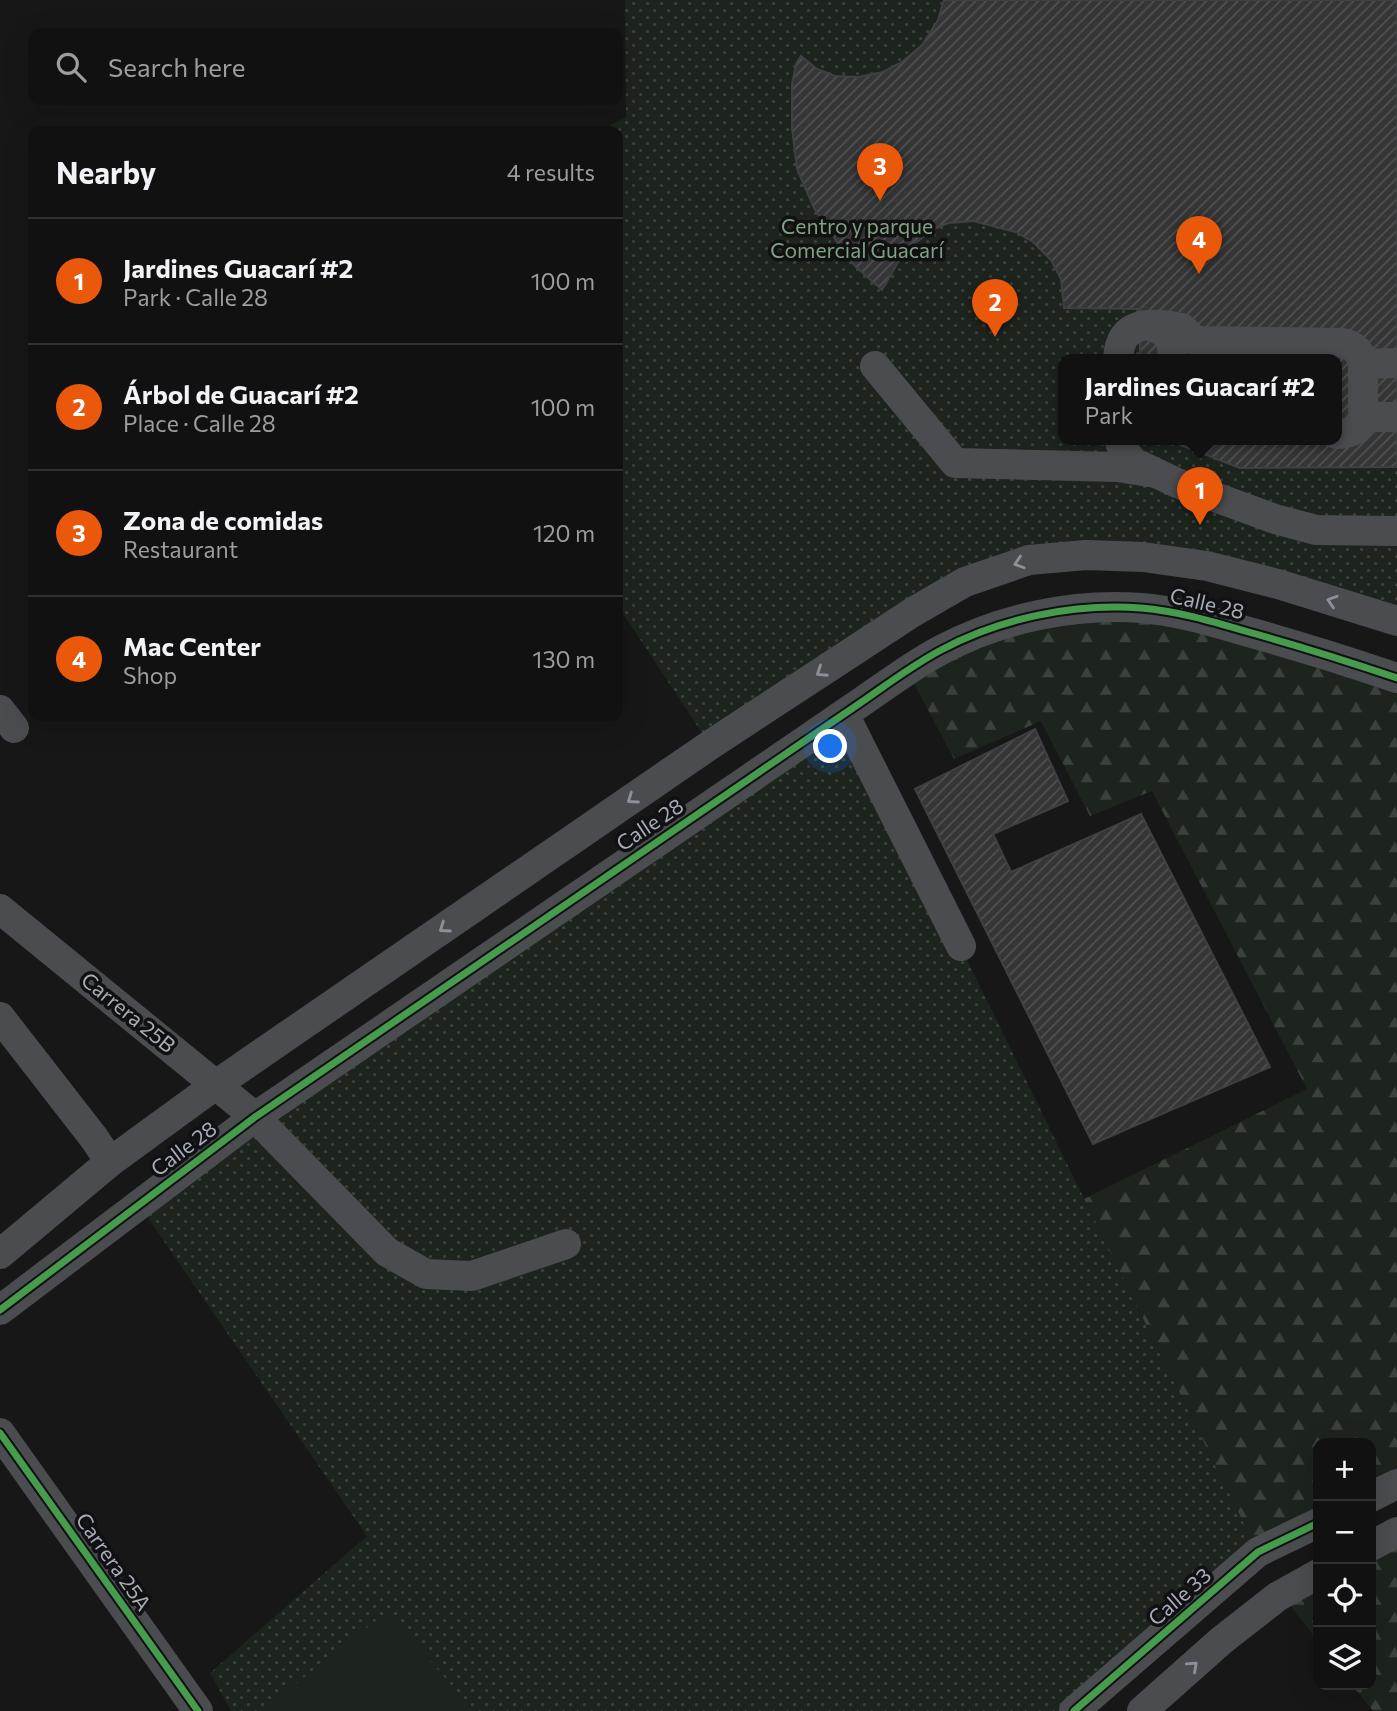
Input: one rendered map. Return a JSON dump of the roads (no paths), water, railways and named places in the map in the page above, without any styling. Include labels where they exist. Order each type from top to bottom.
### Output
[{"type":"street","points":[[1118,354],[1119,345],[1127,332],[1134,328],[1150,326],[1182,328],[1201,341],[1343,342],[1354,346],[1363,363],[1363,417],[1351,432],[1342,433]]},
{"type":"street","points":[[1150,326],[1160,329],[1170,339],[1172,354]]},
{"type":"street","points":[[1363,363],[1397,363]]},
{"type":"street","points":[[875,366],[955,463],[1118,467],[1155,473]]},
{"type":"street","points":[[1363,417],[1397,417]]},
{"type":"street","points":[[1121,445],[1133,462],[1155,473],[1207,495],[1296,525],[1333,531],[1397,531]]},
{"type":"street","name":"Calle 28","points":[[0,1254],[110,1162],[217,1084],[710,745],[913,612],[965,582],[1029,559],[1086,555],[1143,556],[1207,566],[1266,580],[1397,621]]},
{"type":"street","name":"Calle 28","points":[[0,1310],[255,1117],[940,650],[992,628],[1044,614],[1091,608],[1140,608],[1188,615],[1294,644],[1397,678]]},
{"type":"street","points":[[844,714],[961,946]]},
{"type":"street","name":"Carrera 25B","points":[[0,909],[255,1117],[387,1252],[426,1274],[472,1276],[566,1244]]},
{"type":"street","points":[[0,1017],[110,1162]]},
{"type":"street","name":"Carrera 25A","points":[[0,1433],[198,1711]]},
{"type":"street","points":[[1376,1494],[1397,1484]]},
{"type":"street","name":"Calle 33","points":[[1074,1711],[1258,1552],[1313,1524]]},
{"type":"street","points":[[1376,1543],[1397,1532]]},
{"type":"street","points":[[1142,1711],[1222,1640],[1277,1597],[1313,1577]]},
{"type":"place","name":"Zona de comidas","points":[[880,201]]},
{"type":"place","name":"Mac Center","points":[[1199,274]]},
{"type":"place","name":"Árbol de Guacarí #2","points":[[995,337]]},
{"type":"place","name":"Jardines Guacarí #2","points":[[1200,525]]},
{"type":"park label","name":"Centro y parque Comercial Guacarí","points":[[857,239]]}]
